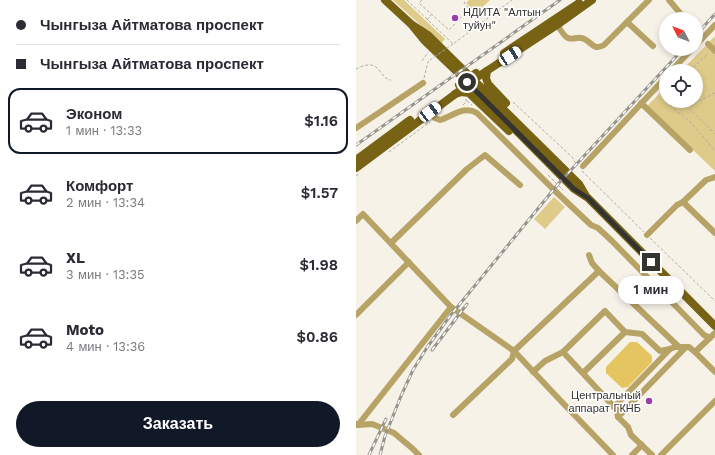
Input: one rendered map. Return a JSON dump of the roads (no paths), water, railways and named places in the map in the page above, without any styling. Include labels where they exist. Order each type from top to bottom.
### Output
[{"type":"main road","points":[[386,0],[412,24],[424,40],[561,170],[574,189],[588,198],[715,326]]},
{"type":"main road","points":[[477,74],[487,72],[583,0]]},
{"type":"main road","points":[[356,160],[461,87],[477,74],[555,22],[592,0]]},
{"type":"main road","points":[[487,72],[486,78],[488,84],[557,156],[561,170]]},
{"type":"main road","points":[[359,170],[433,115],[461,87]]},
{"type":"main road","points":[[455,94],[462,92],[469,93],[547,166],[561,170]]},
{"type":"street","points":[[555,22],[568,38],[581,38],[596,47],[600,47],[604,45],[649,0]]},
{"type":"street","points":[[669,0],[679,12]]},
{"type":"street","points":[[627,22],[653,46]]},
{"type":"street","points":[[703,38],[715,25]]},
{"type":"street","points":[[678,64],[685,56]]},
{"type":"street","points":[[356,128],[423,83]]},
{"type":"street","points":[[583,166],[659,84]]},
{"type":"street","points":[[641,103],[690,150]]},
{"type":"street","points":[[433,115],[440,120],[465,110],[471,110],[477,113],[554,190],[612,241],[704,335],[710,338]]},
{"type":"street","points":[[391,243],[467,169],[485,155],[520,185]]},
{"type":"street","points":[[647,235],[677,205],[683,202],[706,180],[715,177]]},
{"type":"street","points":[[683,202],[715,233]]},
{"type":"street","points":[[356,221],[363,214],[451,307],[514,350],[533,372],[613,455]]},
{"type":"street","points":[[589,255],[592,263],[679,347]]},
{"type":"street","points":[[356,315],[409,262]]},
{"type":"street","points":[[452,415],[512,359],[514,350],[600,271]]},
{"type":"street","points":[[357,424],[451,307]]},
{"type":"street","points":[[533,372],[545,361],[563,352],[605,311],[625,332],[642,334],[660,351],[670,349]]},
{"type":"street","points":[[583,373],[625,332]]},
{"type":"street","points":[[695,352],[715,333]]},
{"type":"street","points":[[614,407],[670,349],[675,346],[689,347],[715,372]]},
{"type":"street","points":[[618,417],[686,347]]},
{"type":"street","points":[[563,352],[617,410],[618,417],[628,427],[631,435],[652,455]]},
{"type":"street","points":[[661,455],[715,401]]},
{"type":"street","points":[[357,424],[372,424],[394,433],[419,455]]},
{"type":"street","points":[[632,455],[642,445]]},
{"type":"railway","points":[[356,145],[560,0]]},
{"type":"railway","points":[[703,27],[715,14]]},
{"type":"railway","points":[[380,455],[385,436],[413,370],[450,316],[559,183],[677,56]]},
{"type":"railway","points":[[432,350],[467,304]]},
{"type":"railway","points":[[369,455],[386,419]]},
{"type":"place","name":"НДИТА \"Алтын туйун\"","points":[[455,18]]},
{"type":"place","name":"Центральный аппарат ГКНБ","points":[[649,401]]}]
